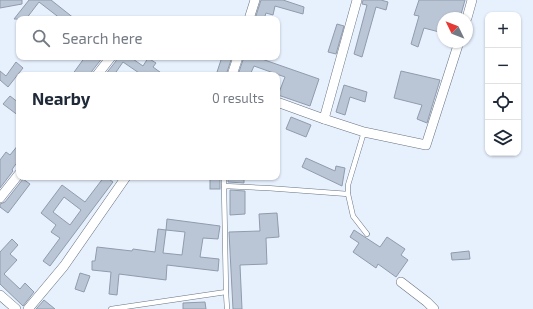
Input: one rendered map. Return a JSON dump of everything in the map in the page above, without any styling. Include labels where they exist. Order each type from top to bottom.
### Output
[{"type":"street","points":[[250,16],[255,0]]},
{"type":"street","points":[[324,119],[358,0]]},
{"type":"street","points":[[469,12],[472,0]]},
{"type":"street","points":[[280,103],[364,132],[426,145],[457,48]]},
{"type":"street","points":[[99,72],[109,60]]},
{"type":"street","points":[[233,72],[237,60]]},
{"type":"street","points":[[0,198],[16,178]]},
{"type":"street","points":[[28,309],[64,266],[124,180]]},
{"type":"street","points":[[400,282],[434,309]]},
{"type":"street","points":[[0,295],[16,309]]},
{"type":"lane","points":[[364,132],[348,184],[348,194],[353,216],[367,234]]},
{"type":"lane","points":[[224,180],[227,309]]},
{"type":"lane","points":[[224,186],[348,194]]},
{"type":"lane","points":[[111,309],[226,292]]},
{"type":"building","points":[[0,0],[22,0],[22,4],[0,8]]},
{"type":"building","points":[[29,0],[51,0],[71,16],[57,16],[39,2],[28,16],[16,16]]},
{"type":"building","points":[[261,0],[283,0],[304,7],[303,14],[275,6],[273,15],[266,13],[265,16],[256,16]]},
{"type":"building","points":[[363,0],[381,0],[388,2],[386,10],[376,7],[362,57],[354,54],[367,5],[362,4]]},
{"type":"building","points":[[419,0],[465,0],[462,12],[437,12],[437,31],[424,28],[418,47],[411,44],[419,16],[414,15]]},
{"type":"building","points":[[337,24],[344,26],[336,54],[328,52]]},
{"type":"building","points":[[83,60],[101,60],[92,72],[74,72]]},
{"type":"building","points":[[134,60],[143,66],[147,60],[151,60],[156,63],[153,67],[160,72],[138,72],[123,62],[116,72],[107,72],[116,61]]},
{"type":"building","points":[[221,60],[231,60],[227,72],[217,72]]},
{"type":"building","points":[[243,60],[265,60],[319,79],[310,106],[280,96],[280,90],[285,77],[280,75],[280,72],[271,72],[254,66],[251,72],[239,72]]},
{"type":"building","points":[[16,62],[23,68],[20,72],[16,72],[16,77],[8,87],[0,80],[0,71],[6,76]]},
{"type":"building","points":[[401,71],[440,80],[427,123],[417,119],[422,105],[394,98]]},
{"type":"building","points":[[344,85],[367,92],[365,102],[350,97],[345,115],[336,112]]},
{"type":"building","points":[[10,96],[16,101],[16,114],[3,104]]},
{"type":"building","points":[[291,117],[311,125],[306,137],[286,129]]},
{"type":"building","points":[[16,148],[16,164],[12,170],[13,171],[0,188],[0,160],[6,152],[10,155]]},
{"type":"building","points":[[306,158],[335,171],[336,166],[345,168],[342,186],[302,167]]},
{"type":"building","points":[[22,180],[30,184],[8,213],[0,207],[0,204],[5,202]]},
{"type":"building","points":[[102,180],[110,180],[113,182],[50,266],[43,261],[60,238],[51,232],[56,225],[41,213],[62,185],[85,202]],"holes":[[[64,197],[81,210],[70,225],[53,212]]]},
{"type":"building","points":[[210,180],[220,180],[220,189],[210,189]]},
{"type":"building","points":[[228,180],[244,180],[244,183],[228,182]]},
{"type":"building","points":[[230,190],[245,191],[245,214],[230,215]]},
{"type":"building","points":[[277,213],[279,237],[266,238],[267,264],[240,265],[242,309],[233,309],[229,232],[260,231],[259,214]]},
{"type":"building","points":[[167,219],[220,226],[218,239],[203,238],[200,257],[219,259],[218,271],[167,265],[166,280],[119,274],[117,295],[109,294],[111,272],[92,270],[92,261],[95,261],[97,247],[155,252],[158,229],[166,230]],"holes":[[[166,230],[185,232],[182,255],[163,253]]]},
{"type":"building","points":[[354,230],[380,247],[387,237],[405,249],[401,255],[408,260],[396,277],[378,264],[376,268],[353,252],[359,243],[350,237]]},
{"type":"building","points":[[12,239],[18,245],[10,254],[17,260],[4,274],[20,289],[25,283],[34,292],[23,306],[0,284],[0,252]]},
{"type":"building","points":[[469,251],[470,259],[452,260],[451,253]]},
{"type":"building","points":[[80,273],[90,276],[84,292],[75,289]]},
{"type":"building","points":[[44,300],[55,309],[36,309]]},
{"type":"building","points":[[205,302],[206,309],[183,309],[183,303]]}]
